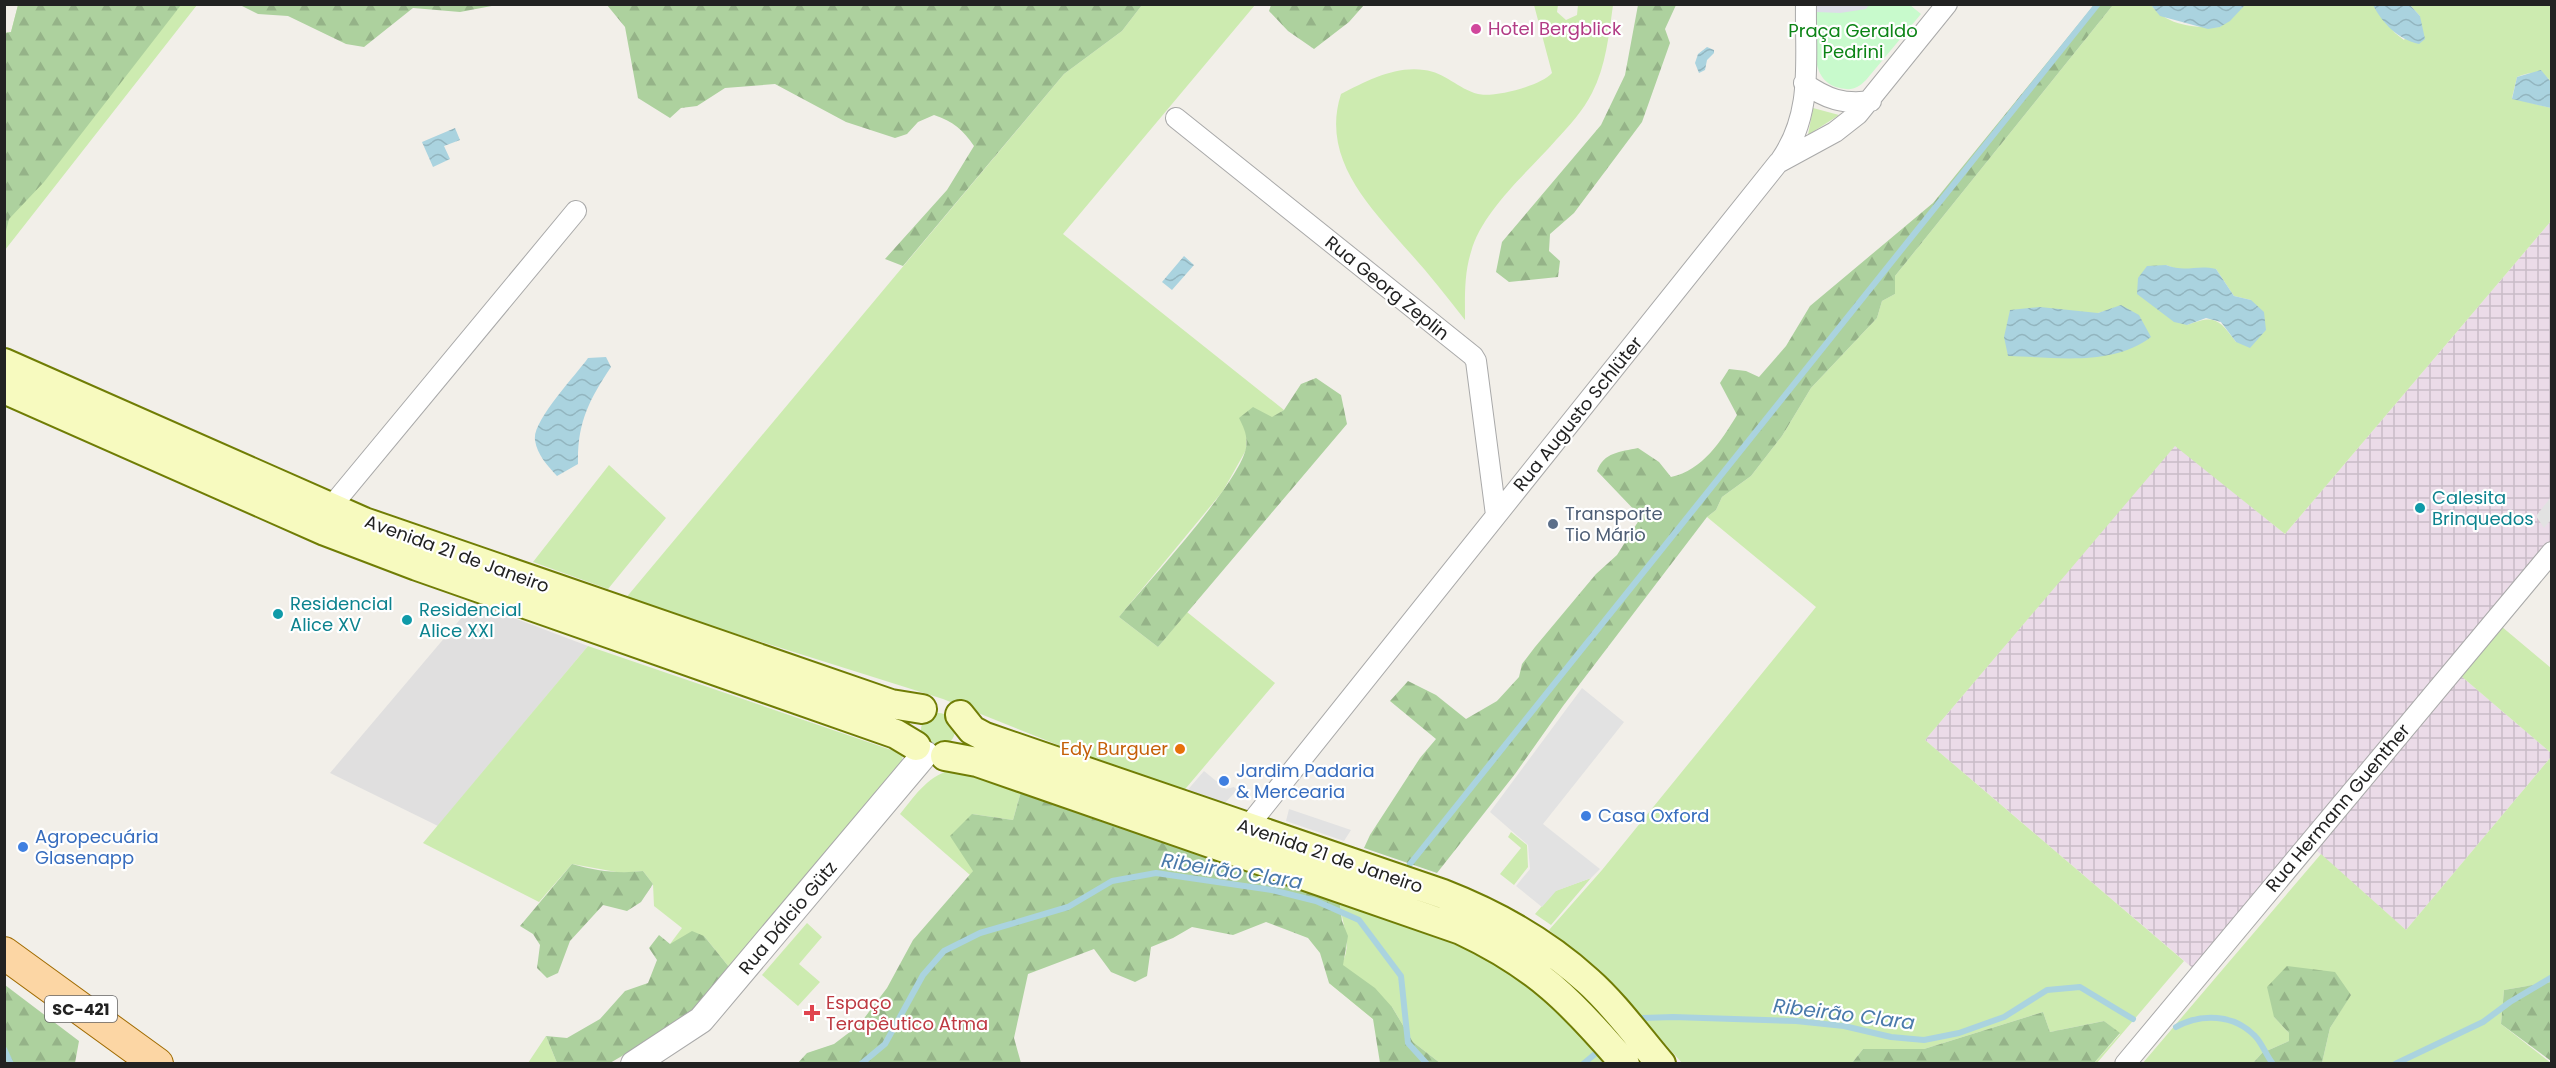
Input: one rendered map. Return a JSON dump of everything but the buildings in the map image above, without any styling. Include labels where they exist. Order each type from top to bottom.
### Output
[{"type":"main road","name":"Avenida 21 de Janeiro","points":[[4,363],[330,508],[442,551],[891,704],[922,709]]},
{"type":"main road","name":"Avenida 21 de Janeiro","points":[[4,389],[325,531],[417,566],[896,734],[929,752],[977,762],[1443,894],[1505,921],[1590,982],[1617,1037]]},
{"type":"main road","points":[[929,705],[946,705],[960,715],[964,731],[963,739],[953,753],[929,752],[912,739],[912,723],[922,709],[929,705]]},
{"type":"main road","name":"Avenida 21 de Janeiro","points":[[960,715],[972,730],[985,737],[1239,838],[1487,942],[1552,985],[1617,1037],[1661,1064]]},
{"type":"main road","points":[[1487,942],[1505,921]]},
{"type":"main road","name":"SC-421","points":[[4,953],[157,1064]]},
{"type":"street","points":[[1778,163],[1798,131],[1804,106],[1806,4]]},
{"type":"street","name":"Rua Augusto Schlüter","points":[[1239,838],[1778,163],[1835,132],[1858,114],[1947,4]]},
{"type":"street","points":[[1804,83],[1830,99],[1842,102],[1870,100]]},
{"type":"street","name":"Rua Georg Zeplin","points":[[1176,118],[1473,356],[1476,362],[1496,515]]},
{"type":"street","points":[[330,508],[576,211]]},
{"type":"street","name":"Rua Hermann Guenther","points":[[2125,1064],[2552,552]]},
{"type":"street","name":"Rua Dálcio Gütz","points":[[634,1064],[701,1020],[929,752]]},
{"type":"shaded area","points":[[1817,4],[1869,5],[1866,9],[1840,13],[1817,12]]},
{"type":"shaded area","points":[[2551,221],[2551,555],[2454,670],[2551,753],[2551,757],[2406,930],[2308,843],[2195,970],[1925,740],[2175,445],[2285,534]]},
{"type":"shaded area","points":[[2551,497],[2551,520],[2544,528],[2536,516]]},
{"type":"shaded area","points":[[474,603],[588,646],[438,826],[330,773]]},
{"type":"shaded area","points":[[1582,688],[1624,722],[1543,824],[1600,869],[1591,878],[1556,891],[1542,907],[1516,886],[1530,869],[1528,845],[1490,812]]},
{"type":"shaded area","points":[[1204,771],[1226,789],[1234,787],[1237,790],[1223,805],[1185,793]]},
{"type":"shaded area","points":[[1289,809],[1351,830],[1344,841],[1286,821]]},
{"type":"green space","points":[[1271,4],[1364,5],[1349,22],[1314,49],[1288,31],[1269,11]]},
{"type":"green space","points":[[18,5],[197,5],[5,250],[5,33],[11,32]]},
{"type":"green space","points":[[18,5],[181,5],[44,182],[9,219],[5,235],[5,33],[11,32]]},
{"type":"green space","points":[[240,5],[497,5],[460,12],[413,8],[364,47],[346,44],[288,16],[258,14]]},
{"type":"green space","points":[[607,5],[1142,5],[1122,31],[1064,74],[903,266],[885,259],[947,190],[974,146],[957,127],[934,115],[918,122],[907,134],[895,138],[846,122],[775,84],[725,88],[697,106],[681,108],[670,118],[638,98],[625,27]]},
{"type":"green space","points":[[1142,5],[1255,5],[1063,234],[1284,410],[1247,434],[1246,450],[1223,491],[1119,617],[1158,647],[1187,612],[1275,683],[1181,794],[943,699],[625,599],[1064,74],[1122,31]]},
{"type":"green space","points":[[1534,5],[1558,5],[1557,12],[1566,20],[1577,15],[1578,5],[1613,5],[1606,50],[1597,83],[1576,118],[1495,207],[1477,237],[1467,269],[1465,320],[1365,200],[1353,181],[1343,161],[1337,140],[1336,118],[1341,94],[1391,72],[1413,69],[1432,71],[1471,92],[1485,95],[1517,90],[1538,82],[1552,73]]},
{"type":"green space","points":[[1638,5],[1676,5],[1665,29],[1670,43],[1642,122],[1574,213],[1550,234],[1549,251],[1560,261],[1558,277],[1509,282],[1496,272],[1502,242],[1601,125],[1625,75]]},
{"type":"green space","name":"Praça Geraldo Pedrini","points":[[1817,5],[1910,5],[1921,14],[1866,80],[1854,88],[1844,89],[1829,83],[1817,66],[1815,41]]},
{"type":"green space","points":[[2094,5],[2113,5],[1895,276],[1895,294],[1882,301],[1877,318],[1811,388],[1782,436],[1751,476],[1722,497],[1716,510],[1707,517],[1563,706],[1515,774],[1437,873],[1364,848],[1420,758],[1436,739],[1390,701],[1408,681],[1436,695],[1466,719],[1497,701],[1519,677],[1522,664],[1535,647],[1596,574],[1617,555],[1641,517],[1597,471],[1604,460],[1613,454],[1638,448],[1659,462],[1671,477],[1693,468],[1702,461],[1718,444],[1737,415],[1720,383],[1729,369],[1746,371],[1759,377],[1786,346],[1810,306],[1933,203]]},
{"type":"green space","points":[[2113,5],[2151,5],[2165,17],[2182,24],[2220,27],[2245,5],[2373,5],[2395,33],[2404,40],[2420,16],[2410,5],[2551,5],[2551,82],[2540,73],[2517,77],[2512,98],[2551,108],[2551,221],[2285,534],[2175,446],[1925,740],[2184,961],[2097,1063],[2094,1063],[2120,1034],[2104,1021],[2050,1032],[2043,1012],[1924,1049],[1863,1049],[1852,1063],[1682,1063],[1600,970],[1549,930],[1602,870],[1816,607],[1707,517],[1716,510],[1722,497],[1751,476],[1782,436],[1811,388],[1877,318],[1882,301],[1895,294],[1895,276]],"holes":[[[2166,265],[2182,271],[2216,269],[2234,296],[2251,300],[2236,342],[2216,321],[2210,319],[2187,325]],[[2121,306],[2008,355],[2077,313],[2098,313]]]},
{"type":"green space","points":[[1813,108],[1839,115],[1808,135]]},
{"type":"green space","points":[[1316,378],[1341,395],[1347,424],[1158,647],[1119,617],[1210,509],[1240,464],[1246,448],[1246,440],[1239,418],[1253,407],[1272,417],[1284,410],[1301,384]]},
{"type":"green space","points":[[609,465],[666,518],[608,589],[533,562]]},
{"type":"green space","points":[[2495,621],[2551,668],[2551,753],[2454,670]]},
{"type":"green space","points":[[588,646],[903,754],[902,761],[729,967],[704,936],[670,944],[682,928],[654,906],[653,884],[643,871],[622,873],[572,864],[539,902],[423,843]]},
{"type":"green space","points":[[938,713],[950,718],[955,730],[950,742],[938,747],[926,742],[921,730],[926,718]]},
{"type":"green space","points":[[2551,757],[2551,982],[2504,990],[2501,1024],[2551,1063],[2322,1063],[2330,1028],[2351,994],[2274,1017],[2289,1033],[2289,1041],[2262,1053],[2253,1063],[2142,1064],[2321,854],[2406,930]]},
{"type":"green space","points":[[957,768],[1022,788],[1013,820],[972,814],[974,870],[970,875],[900,814],[931,780]]},
{"type":"green space","points":[[1022,788],[1339,898],[1342,921],[1348,936],[1343,965],[1375,988],[1392,1007],[1413,1042],[1440,1063],[1380,1063],[1373,1019],[1329,983],[1320,953],[1308,938],[1266,922],[1233,935],[1192,927],[1151,947],[1147,976],[1135,982],[1111,972],[1094,949],[1028,974],[1014,1038],[1021,1063],[797,1064],[807,1053],[834,1044],[859,1025],[887,988],[913,940],[973,871],[950,836],[972,814],[1013,820]]},
{"type":"green space","points":[[1511,832],[1527,845],[1528,867],[1514,885],[1500,874],[1521,848],[1508,837]]},
{"type":"green space","points":[[572,864],[607,871],[643,871],[653,884],[641,902],[627,911],[603,905],[570,941],[558,973],[547,978],[537,968],[540,945],[533,934],[520,926]]},
{"type":"green space","points":[[1591,878],[1551,925],[1535,914],[1555,891]]},
{"type":"green space","points":[[1339,898],[1444,938],[1518,978],[1550,1002],[1609,1063],[1440,1063],[1413,1042],[1392,1007],[1373,1019],[1329,983],[1344,960],[1346,951],[1346,933]]},
{"type":"green space","points":[[807,923],[822,937],[799,964],[820,982],[798,1006],[762,975]]},
{"type":"green space","points":[[692,931],[704,936],[729,967],[695,1009],[663,1032],[610,1063],[557,1063],[546,1036],[567,1038],[600,1019],[625,991],[648,983],[657,960],[649,948],[659,935],[670,944]]},
{"type":"green space","points":[[2287,966],[2335,972],[2351,995],[2330,1028],[2322,1063],[2253,1063],[2262,1053],[2289,1041],[2289,1033],[2274,1017],[2267,987]]},
{"type":"green space","points":[[2552,982],[2551,1061],[2501,1024],[2504,990]]},
{"type":"green space","points":[[5,985],[79,1041],[75,1063],[5,1063]]},
{"type":"green space","points":[[2043,1012],[2050,1032],[2104,1021],[2120,1033],[2094,1063],[1852,1063],[1863,1049],[1924,1049]]},
{"type":"green space","points":[[546,1036],[557,1063],[528,1063]]},
{"type":"water","points":[[2151,5],[2245,5],[2230,21],[2220,27],[2208,29],[2160,16]]},
{"type":"water","points":[[2373,5],[2410,5],[2420,16],[2425,39],[2419,44],[2404,38],[2386,24]]},
{"type":"water","points":[[1707,47],[1714,50],[1714,53],[1707,60],[1705,70],[1699,73],[1695,63],[1698,54]]},
{"type":"water","points":[[2541,70],[2551,82],[2551,108],[2512,99],[2517,77]]},
{"type":"water","points":[[455,128],[460,140],[444,146],[450,159],[433,167],[422,142]]},
{"type":"water","points":[[1184,256],[1194,265],[1172,290],[1162,282]]},
{"type":"water","points":[[2166,265],[2180,268],[2216,269],[2234,296],[2251,300],[2264,312],[2266,330],[2250,348],[2236,342],[2221,322],[2206,318],[2187,325],[2174,322],[2137,294],[2138,278],[2147,266]]},
{"type":"water","points":[[2121,305],[2139,315],[2151,337],[2119,353],[2101,356],[2064,358],[2008,356],[2004,337],[2010,310],[2040,307],[2098,313]]},
{"type":"water","points":[[606,357],[611,367],[596,390],[586,412],[578,449],[578,464],[557,476],[538,451],[535,440],[540,422],[588,358]]},
{"type":"waterway","points":[[1410,864],[2098,4]]},
{"type":"waterway","name":"Ribeirão Clara","points":[[861,1064],[885,1044],[923,975],[944,951],[980,933],[1068,907],[1112,881],[1156,873],[1272,890],[1316,901],[1359,920],[1401,976],[1408,1043],[1427,1064]]},
{"type":"waterway","name":"Ribeirão Clara","points":[[2395,1064],[2483,1022],[2510,1002],[2552,977]]},
{"type":"waterway","name":"Ribeirão Clara","points":[[1636,1023],[1643,1018],[1673,1017],[1796,1021],[1844,1026],[1891,1037],[1924,1040],[1959,1033],[2004,1017],[2047,990],[2080,987],[2133,1019]]},
{"type":"waterway","name":"Ribeirão Clara","points":[[2176,1027],[2186,1022],[2206,1018],[2237,1023],[2255,1036],[2273,1064]]},
{"type":"waterway","name":"Ribeirão Clara","points":[[4,1049],[11,1064]]},
{"type":"waterway","name":"Ribeirão Clara","points":[[1583,1064],[1601,1049]]},
{"type":"place","name":"Hotel Bergblick","points":[[1476,29]]},
{"type":"place","name":"Calesita Brinquedos","points":[[2420,508]]},
{"type":"place","name":"Transporte Tio Mário","points":[[1553,524]]},
{"type":"place","name":"Residencial Alice XV","points":[[278,614]]},
{"type":"place","name":"Residencial Alice XXI","points":[[407,620]]},
{"type":"place","name":"Edy Burguer","points":[[1180,749]]},
{"type":"place","name":"Jardim Padaria & Mercearia","points":[[1224,781]]},
{"type":"place","name":"Casa Oxford","points":[[1586,816]]},
{"type":"place","name":"Agropecuária Glasenapp","points":[[23,847]]},
{"type":"place","name":"Espaço Terapêutico Atma","points":[[812,1013]]}]
